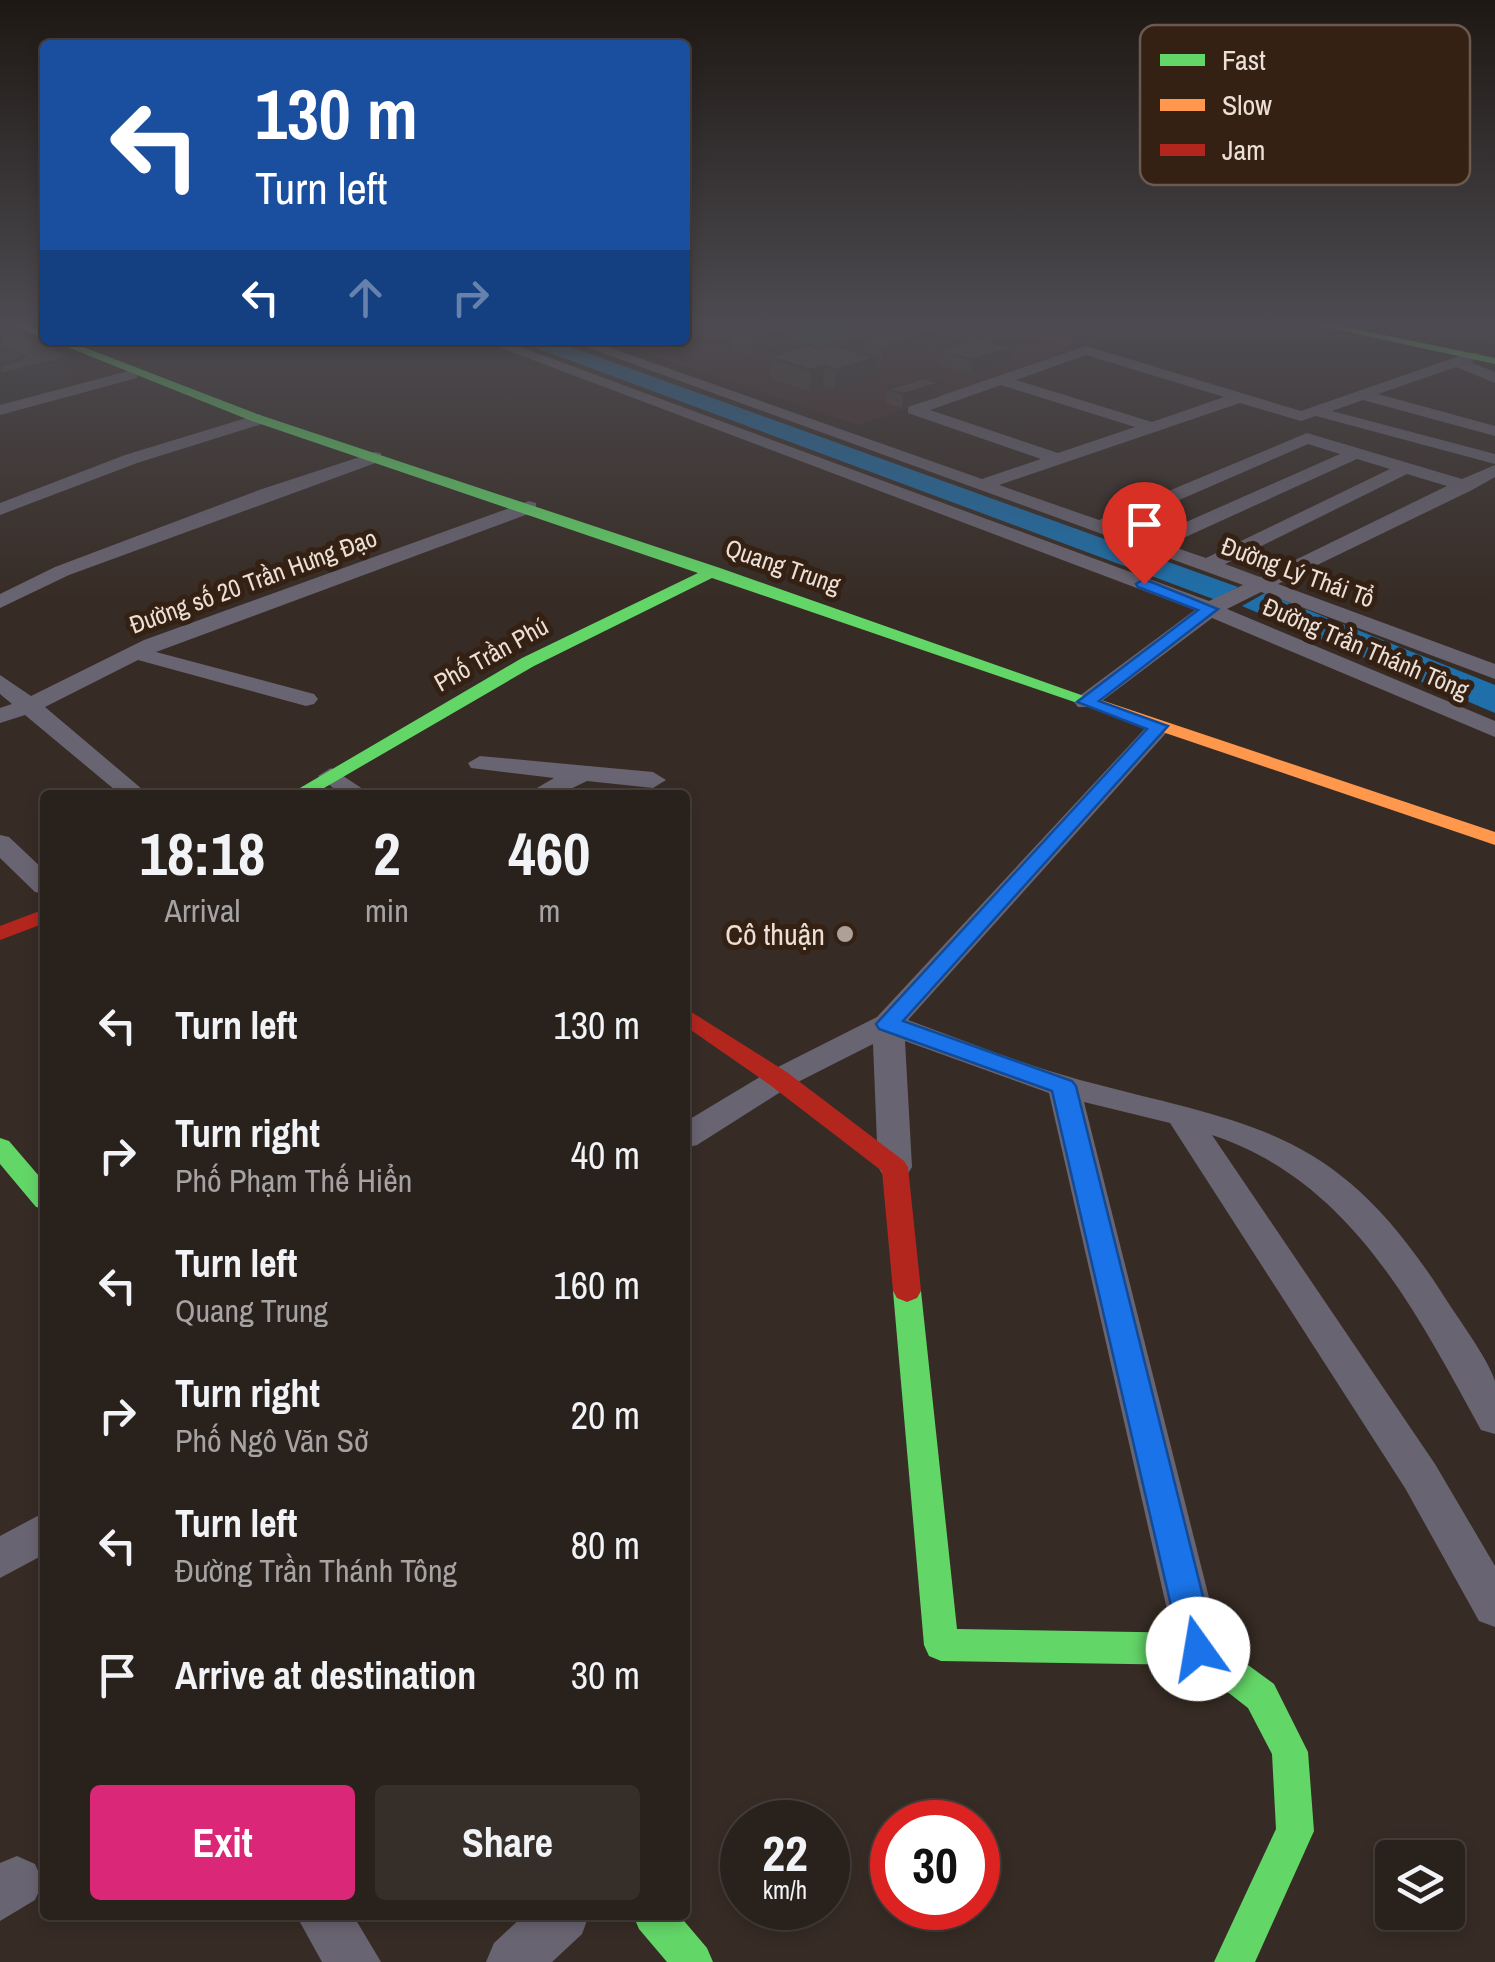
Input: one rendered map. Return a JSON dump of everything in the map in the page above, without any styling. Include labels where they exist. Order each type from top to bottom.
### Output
[{"type":"main road","name":"Quang Trung","points":[[249,416],[529,507],[1086,702],[1495,839]]},
{"type":"main road","name":"Phố Trần Phú","points":[[307,790],[528,662],[716,571]]},
{"type":"main road","points":[[0,934],[40,917]]},
{"type":"main road","points":[[690,1018],[779,1078],[896,1167],[941,1645],[1198,1649],[1261,1696],[1290,1752],[1295,1830],[1234,1962]]},
{"type":"main road","points":[[0,1147],[40,1194]]},
{"type":"main road","points":[[658,1920],[694,1962]]},
{"type":"street","name":"Đường Trần Thánh Tông","points":[[693,416],[1214,607],[1495,730]]},
{"type":"street","name":"Đường Lý Thái Tổ","points":[[788,416],[1495,672]]},
{"type":"street","points":[[931,416],[1058,458]]},
{"type":"street","points":[[1115,416],[1152,427]]},
{"type":"street","points":[[981,484],[1187,416]]},
{"type":"street","points":[[1332,416],[1495,458]]},
{"type":"street","points":[[1438,416],[1495,431]]},
{"type":"street","points":[[0,509],[131,460],[259,419]]},
{"type":"street","points":[[1100,527],[1307,438],[1466,486]]},
{"type":"street","points":[[1151,545],[1356,453]]},
{"type":"street","points":[[0,602],[62,571],[264,494],[375,457]]},
{"type":"street","points":[[1208,565],[1405,468]]},
{"type":"street","points":[[1086,702],[1214,607],[1495,470]]},
{"type":"street","name":"Đường số 20 Trần Hưng Đạo","points":[[0,716],[29,706],[136,652],[529,507]]},
{"type":"street","points":[[136,652],[306,699]]},
{"type":"street","points":[[0,682],[130,790]]},
{"type":"street","points":[[690,1133],[779,1078],[888,1024],[1159,726]]},
{"type":"street","points":[[480,764],[654,780]]},
{"type":"street","points":[[548,790],[580,775]]},
{"type":"street","points":[[331,776],[352,790]]},
{"type":"street","points":[[0,842],[40,881]]},
{"type":"street","points":[[888,1024],[1064,1086],[1264,1140],[1318,1174],[1369,1226],[1423,1294],[1495,1418]]},
{"type":"street","points":[[888,1024],[896,1167]]},
{"type":"street","points":[[1064,1086],[1198,1649]]},
{"type":"street","points":[[1183,1117],[1420,1476],[1495,1608]]},
{"type":"street","points":[[0,1559],[40,1535]]},
{"type":"street","points":[[325,1920],[354,1962]]},
{"type":"street","points":[[513,1962],[558,1920]]},
{"type":"shaded area","points":[[830,416],[885,416],[858,425]]},
{"type":"water","points":[[719,416],[761,416],[1238,587],[1216,600]]},
{"type":"water","points":[[1265,593],[1495,685],[1495,713],[1242,606]]},
{"type":"traffic: fast","points":[[249,416],[1092,702]]},
{"type":"traffic: fast","points":[[307,790],[528,662],[715,571]]},
{"type":"traffic: fast","points":[[0,1147],[40,1194]]},
{"type":"traffic: fast","points":[[907,1291],[941,1645],[1199,1649],[1261,1696],[1290,1752],[1295,1831],[1234,1962]]},
{"type":"traffic: fast","points":[[657,1920],[693,1962]]},
{"type":"traffic: slow","points":[[1092,702],[1495,839]]},
{"type":"traffic: jam","points":[[0,934],[40,917]]},
{"type":"traffic: jam","points":[[690,1018],[779,1079],[895,1167],[907,1291]]},
{"type":"place","name":"Cô thuận","points":[[845,934]]},
{"type":"route","points":[[1144,584],[1210,609],[1086,702],[1159,726],[888,1024],[1064,1086],[1198,1649]]}]
